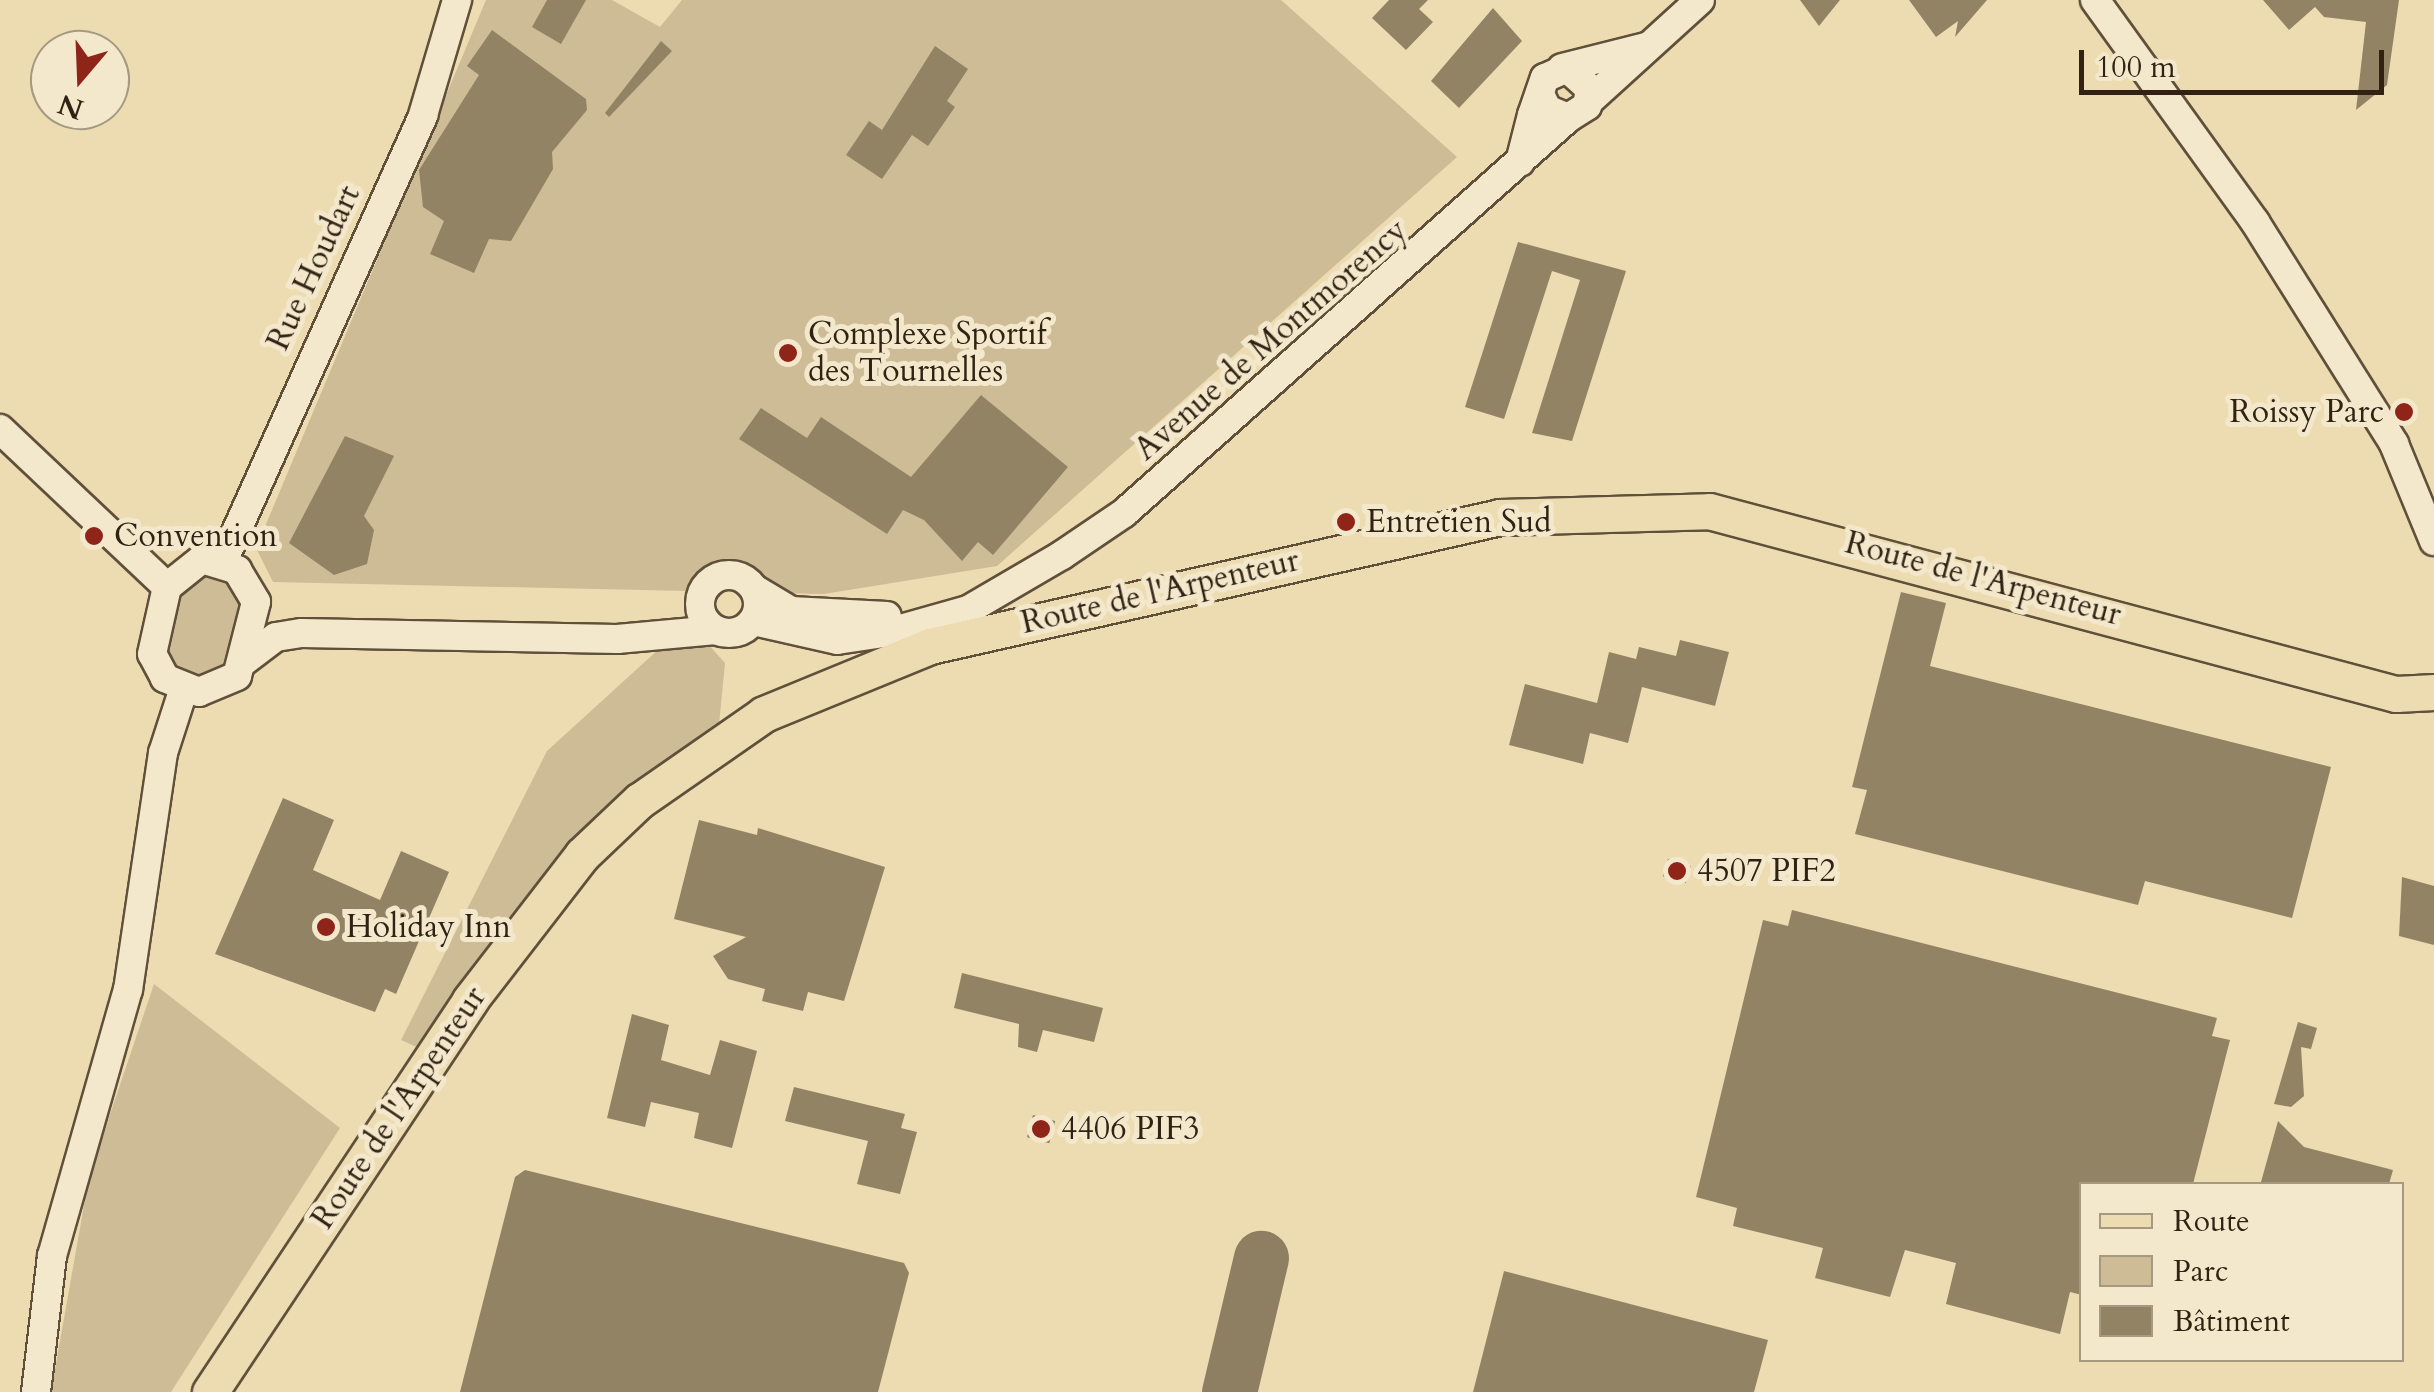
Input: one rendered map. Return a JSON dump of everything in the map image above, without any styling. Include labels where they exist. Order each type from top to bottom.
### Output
[{"type":"main road","name":"Route de l'Arpenteur","points":[[210,1392],[492,968],[582,855],[654,790],[764,714],[930,646],[1500,518],[1709,511],[2396,694],[2432,694]]},
{"type":"street","name":"Rue Houdart","points":[[222,562],[423,116],[458,0]]},
{"type":"street","name":"Avenue de Montmorency","points":[[754,620],[806,637],[890,632],[968,610],[1062,555],[1124,513],[1518,168],[1700,0]]},
{"type":"street","points":[[2094,0],[2255,222],[2394,444],[2434,542]]},
{"type":"street","points":[[1518,168],[1540,94],[1562,68],[1652,46]]},
{"type":"street","points":[[1540,94],[1547,109],[1578,109],[1582,74],[1562,68]]},
{"type":"street","points":[[0,428],[166,586]]},
{"type":"street","name":"Avenue de Montmorency","points":[[756,590],[811,615],[892,616],[961,601],[1062,555]]},
{"type":"street","points":[[302,633],[255,598],[222,562],[184,566],[166,586],[152,654],[184,688],[214,691],[276,637],[302,633],[648,634],[716,630],[738,632],[754,620],[756,590],[732,574],[706,587],[648,634]]},
{"type":"street","points":[[706,587],[701,614],[716,630]]},
{"type":"street","points":[[244,662],[255,598]]},
{"type":"street","points":[[36,1392],[52,1256],[128,990],[164,753],[184,688]]},
{"type":"green space","name":"Complexe Sportif des Tournelles","points":[[486,0],[612,0],[660,27],[682,0],[1281,0],[1457,157],[997,566],[824,594],[273,582],[256,548]]},
{"type":"green space","points":[[225,571],[246,601],[236,658],[211,680],[176,670],[166,646],[177,590],[189,573]]},
{"type":"green space","points":[[707,643],[725,663],[718,735],[637,779],[582,851],[548,867],[421,1049],[401,1040],[547,751],[660,648]]},
{"type":"green space","points":[[154,984],[340,1128],[171,1392],[51,1392],[89,1177]]},
{"type":"building","points":[[547,0],[586,0],[561,44],[532,27]]},
{"type":"building","points":[[1389,0],[1428,0],[1419,9],[1433,22],[1406,50],[1372,18]]},
{"type":"building","points":[[1800,0],[1840,0],[1819,26]]},
{"type":"building","points":[[1909,0],[1987,0],[1955,37],[1958,21],[1936,37]]},
{"type":"building","points":[[2263,0],[2399,0],[2387,85],[2356,110],[2366,22],[2324,17],[2315,7],[2289,30]]},
{"type":"building","points":[[1493,8],[1522,41],[1459,108],[1431,81]]},
{"type":"building","points":[[492,30],[586,99],[587,110],[552,152],[553,169],[511,241],[489,239],[474,273],[430,254],[444,221],[423,207],[419,170],[479,75],[467,66]]},
{"type":"building","points":[[661,41],[672,51],[609,117],[605,113]]},
{"type":"building","points":[[935,46],[968,69],[947,101],[955,107],[928,146],[912,135],[882,179],[846,155],[869,121],[882,130]]},
{"type":"building","points":[[1518,242],[1626,271],[1572,441],[1532,433],[1580,280],[1552,271],[1504,419],[1465,407]]},
{"type":"building","points":[[981,395],[1068,467],[993,555],[978,542],[962,561],[924,520],[903,510],[887,534],[739,439],[761,408],[807,438],[821,417],[911,477]]},
{"type":"building","points":[[345,436],[394,456],[364,516],[374,530],[367,564],[334,575],[289,543]]},
{"type":"building","points":[[1901,592],[1946,603],[1930,666],[2331,767],[2292,918],[2145,881],[2138,905],[1855,834],[1867,790],[1852,787]]},
{"type":"building","points":[[1680,640],[1729,652],[1715,706],[1642,687],[1628,743],[1590,733],[1583,764],[1509,745],[1525,684],[1597,703],[1609,652],[1636,659],[1639,647],[1676,656]]},
{"type":"building","name":"Holiday Inn","points":[[283,798],[334,820],[313,870],[380,900],[401,851],[449,872],[396,994],[385,989],[375,1012],[215,954]]},
{"type":"building","points":[[699,820],[757,835],[758,828],[885,867],[844,1001],[808,992],[803,1011],[762,1001],[765,989],[728,979],[713,956],[746,937],[674,919]]},
{"type":"building","name":"4507 PIF2","points":[[1668,859],[1691,866],[1686,883],[1663,876]]},
{"type":"building","points":[[2402,877],[2434,886],[2434,945],[2399,936]]},
{"type":"building","points":[[1792,910],[2217,1018],[2212,1036],[2230,1040],[2194,1182],[2079,1182],[2079,1294],[2070,1292],[2060,1334],[1946,1304],[1956,1263],[1905,1250],[1890,1297],[1815,1278],[1823,1248],[1733,1226],[1737,1208],[1696,1197],[1763,920],[1788,926]]},
{"type":"building","points":[[962,973],[1103,1008],[1094,1042],[1043,1030],[1037,1052],[1018,1047],[1019,1024],[954,1008]]},
{"type":"building","points":[[632,1014],[669,1025],[661,1060],[710,1075],[720,1040],[757,1051],[732,1148],[694,1138],[699,1113],[651,1102],[645,1127],[607,1118]]},
{"type":"building","points":[[2298,1022],[2317,1028],[2311,1049],[2301,1047],[2304,1096],[2291,1107],[2274,1104]]},
{"type":"building","points":[[794,1087],[905,1114],[901,1128],[917,1132],[900,1194],[857,1184],[868,1141],[785,1121]]},
{"type":"building","name":"4406 PIF3","points":[[1033,1115],[1055,1121],[1049,1143],[1027,1137]]},
{"type":"building","points":[[2278,1121],[2304,1147],[2393,1170],[2390,1182],[2261,1182]]},
{"type":"building","points":[[525,1170],[904,1263],[909,1273],[878,1392],[460,1392],[515,1177]]},
{"type":"building","points":[[1504,1271],[1768,1340],[1754,1392],[1473,1392]]},
{"type":"taxiway","points":[[1229,1392],[1261,1258]]},
{"type":"place","name":"Complexe Sportif des Tournelles","points":[[788,353]]},
{"type":"place","name":"Roissy Parc","points":[[2404,412]]},
{"type":"place","name":"Entretien Sud","points":[[1346,522]]},
{"type":"place","name":"Convention","points":[[94,536]]},
{"type":"place","name":"4507 PIF2","points":[[1677,871]]},
{"type":"place","name":"Holiday Inn","points":[[326,927]]},
{"type":"place","name":"4406 PIF3","points":[[1041,1129]]}]
